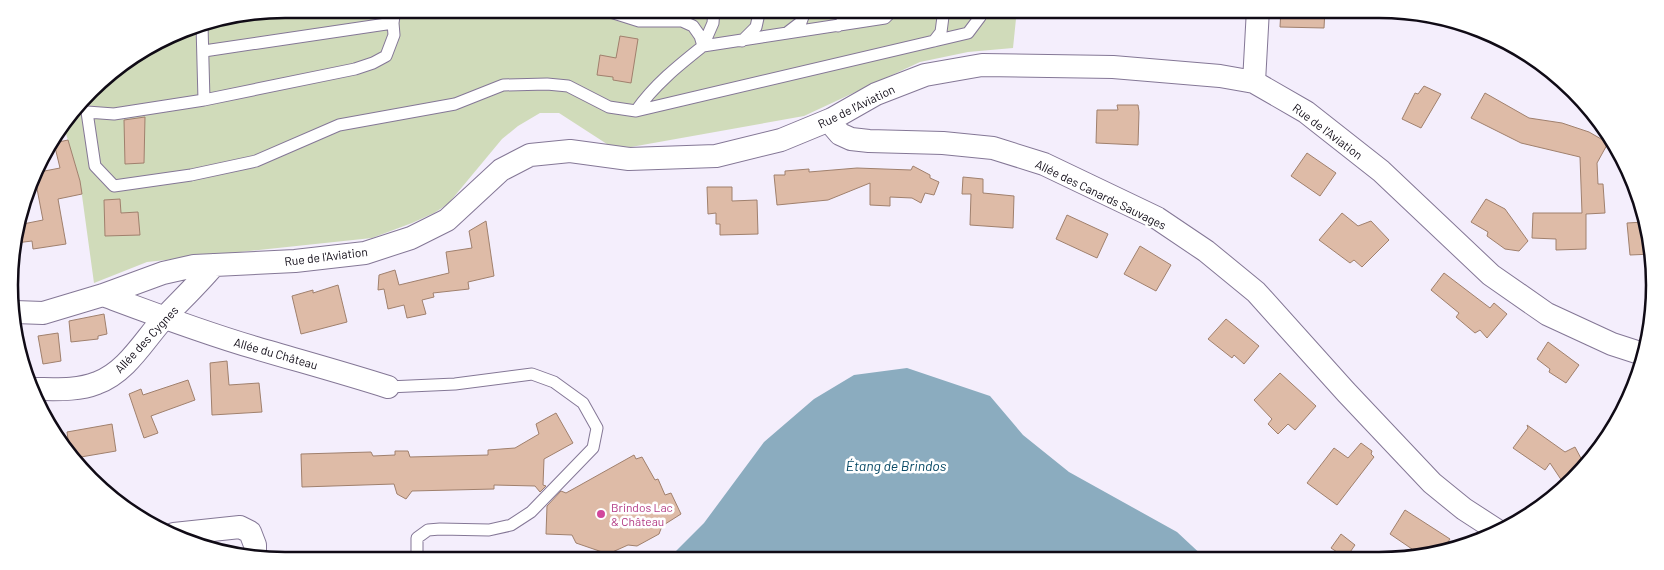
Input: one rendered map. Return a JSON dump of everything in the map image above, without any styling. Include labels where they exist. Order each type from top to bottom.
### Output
[{"type":"street","points":[[1254,82],[1258,18]]},
{"type":"street","name":"Rue de l'Aviation","points":[[19,312],[43,313],[103,296],[163,273],[194,266],[294,261],[365,253],[411,238],[447,220],[501,170],[530,156],[570,151],[629,159],[716,156],[781,140],[832,119],[876,94],[925,74],[982,66],[1113,67],[1220,76],[1254,82],[1306,112],[1380,171],[1491,276],[1547,314],[1612,344],[1637,352]]},
{"type":"street","name":"Allée des Canards Sauvages","points":[[832,119],[834,127],[840,134],[851,139],[943,143],[992,148],[1044,164],[1157,218],[1206,251],[1256,292],[1346,392],[1432,483],[1464,508],[1493,527]]},
{"type":"street","name":"Allée des Cygnes","points":[[39,389],[68,390],[98,383],[119,371],[164,318],[214,264]]},
{"type":"street","name":"Allée du Château","points":[[103,296],[256,348],[327,367],[388,387]]},
{"type":"street","points":[[185,533],[240,527],[250,532],[255,551]]},
{"type":"lane","points":[[85,108],[114,114],[204,100],[355,69],[386,56],[394,35],[394,18]]},
{"type":"lane","points":[[630,18],[639,21],[682,21]]},
{"type":"lane","points":[[679,18],[693,26],[700,36],[703,46]]},
{"type":"lane","points":[[703,46],[713,18]]},
{"type":"lane","points":[[742,40],[756,27],[758,18]]},
{"type":"lane","points":[[785,34],[801,22],[803,18]]},
{"type":"lane","points":[[838,26],[846,18]]},
{"type":"lane","points":[[636,111],[647,95],[682,62],[703,46],[885,18]]},
{"type":"lane","points":[[934,40],[941,32],[943,18]]},
{"type":"lane","points":[[84,109],[95,166],[114,186],[191,175],[256,161],[339,125],[456,104],[503,84],[568,86],[609,107],[636,111],[968,33],[979,18]]},
{"type":"lane","points":[[204,50],[393,23]]},
{"type":"lane","points":[[202,31],[204,100]]},
{"type":"lane","points":[[388,387],[456,384],[532,374],[554,382],[583,403],[598,428],[593,448],[531,512],[511,525],[489,530],[428,530],[417,538],[417,552]]},
{"type":"green space","points":[[268,18],[1016,18],[1013,48],[968,52],[920,62],[804,116],[631,147],[610,146],[559,113],[540,113],[518,126],[502,139],[448,204],[412,223],[372,238],[147,262],[94,283],[80,181],[66,132],[96,96],[122,73],[151,53],[167,45],[199,32],[250,20]]},
{"type":"water","name":"Étang de Brindos","points":[[907,368],[990,396],[1023,435],[1069,472],[1177,532],[1198,552],[675,552],[704,523],[764,442],[814,399],[854,375]]},
{"type":"building","points":[[1280,18],[1325,18],[1324,28],[1280,27]]},
{"type":"building","points":[[620,36],[638,39],[631,83],[613,80],[613,77],[597,75],[600,55],[616,58]]},
{"type":"building","points":[[1424,86],[1441,94],[1421,128],[1402,119],[1415,93],[1418,94]]},
{"type":"building","points":[[1485,93],[1529,118],[1562,123],[1589,132],[1604,141],[1607,145],[1597,163],[1598,184],[1603,184],[1605,213],[1586,214],[1586,249],[1556,250],[1556,239],[1532,238],[1533,213],[1582,213],[1580,157],[1521,143],[1471,118]]},
{"type":"building","points":[[1117,105],[1138,105],[1138,145],[1096,143],[1097,110],[1118,110]]},
{"type":"building","points":[[145,117],[144,163],[125,164],[124,120]]},
{"type":"building","points":[[68,140],[82,194],[58,199],[66,244],[33,249],[32,241],[21,242],[25,224],[43,220],[37,187],[43,171],[60,168],[55,148],[59,142]]},
{"type":"building","points":[[1307,153],[1336,173],[1320,196],[1291,176]]},
{"type":"building","points":[[913,166],[939,182],[934,195],[925,193],[921,203],[912,198],[890,197],[890,206],[870,205],[870,183],[828,200],[777,205],[774,175],[785,175],[785,171],[809,169],[809,172],[857,168],[911,170]]},
{"type":"building","points":[[963,177],[983,179],[983,193],[1014,196],[1013,228],[970,225],[971,194],[962,194]]},
{"type":"building","points":[[707,187],[732,187],[732,201],[757,200],[758,234],[720,235],[720,224],[716,224],[716,213],[708,214]]},
{"type":"building","points":[[120,199],[121,213],[138,212],[140,235],[105,236],[104,200]]},
{"type":"building","points":[[1486,199],[1505,209],[1528,241],[1519,251],[1505,249],[1487,236],[1488,232],[1471,222]]},
{"type":"building","points":[[1342,213],[1358,226],[1371,221],[1389,240],[1362,267],[1354,260],[1350,263],[1319,240]]},
{"type":"building","points":[[1067,215],[1108,234],[1097,258],[1056,239]]},
{"type":"building","points":[[486,221],[494,276],[468,282],[469,289],[433,293],[434,297],[422,300],[426,314],[407,318],[404,305],[388,309],[384,289],[378,290],[379,275],[395,270],[399,285],[449,273],[446,252],[472,248],[469,231]]},
{"type":"building","points":[[1638,222],[1644,254],[1630,255],[1627,223]]},
{"type":"building","points":[[1140,246],[1171,265],[1156,291],[1124,274]]},
{"type":"building","points":[[1444,273],[1490,308],[1494,303],[1507,314],[1487,338],[1480,330],[1475,333],[1456,317],[1459,313],[1431,290]]},
{"type":"building","points":[[338,285],[347,322],[301,334],[292,296],[313,290],[313,293]]},
{"type":"building","points":[[104,314],[107,334],[98,336],[98,339],[71,342],[69,321]]},
{"type":"building","points":[[1226,319],[1259,346],[1244,364],[1234,355],[1232,358],[1208,339]]},
{"type":"building","points":[[58,333],[61,361],[43,364],[38,336]]},
{"type":"building","points":[[1548,342],[1579,365],[1566,383],[1549,372],[1550,369],[1537,359]]},
{"type":"building","points":[[227,361],[229,385],[259,383],[262,412],[212,415],[210,363]]},
{"type":"building","points":[[1280,373],[1316,406],[1295,430],[1288,424],[1278,434],[1268,424],[1272,419],[1254,400]]},
{"type":"building","points":[[188,380],[195,400],[151,416],[158,433],[144,438],[129,394],[141,389],[143,395]]},
{"type":"building","points":[[556,413],[573,443],[544,459],[543,485],[546,486],[540,492],[535,486],[494,485],[494,489],[412,491],[406,499],[397,494],[394,484],[302,487],[301,454],[371,452],[373,456],[395,455],[395,451],[408,451],[410,457],[488,455],[488,450],[515,448],[539,434],[536,424]]},
{"type":"building","points":[[112,424],[116,451],[81,457],[68,441],[67,432]]},
{"type":"building","points":[[1527,425],[1565,452],[1575,447],[1581,459],[1561,480],[1550,463],[1545,470],[1513,448],[1528,428]]},
{"type":"building","points":[[1361,443],[1372,451],[1371,454],[1374,457],[1337,505],[1307,483],[1334,448],[1348,458]]},
{"type":"building","points":[[634,455],[636,459],[642,457],[655,480],[658,479],[665,495],[671,493],[681,514],[662,526],[659,534],[637,546],[628,545],[612,552],[602,552],[576,543],[572,535],[546,534],[547,506],[561,491],[566,493]]},
{"type":"building","points":[[1405,510],[1450,539],[1447,543],[1411,550],[1412,549],[1390,534]]},
{"type":"building","points":[[1341,534],[1355,545],[1350,552],[1337,552],[1331,548]]},
{"type":"place","name":"Brindos Lac & Château","points":[[601,514]]}]
